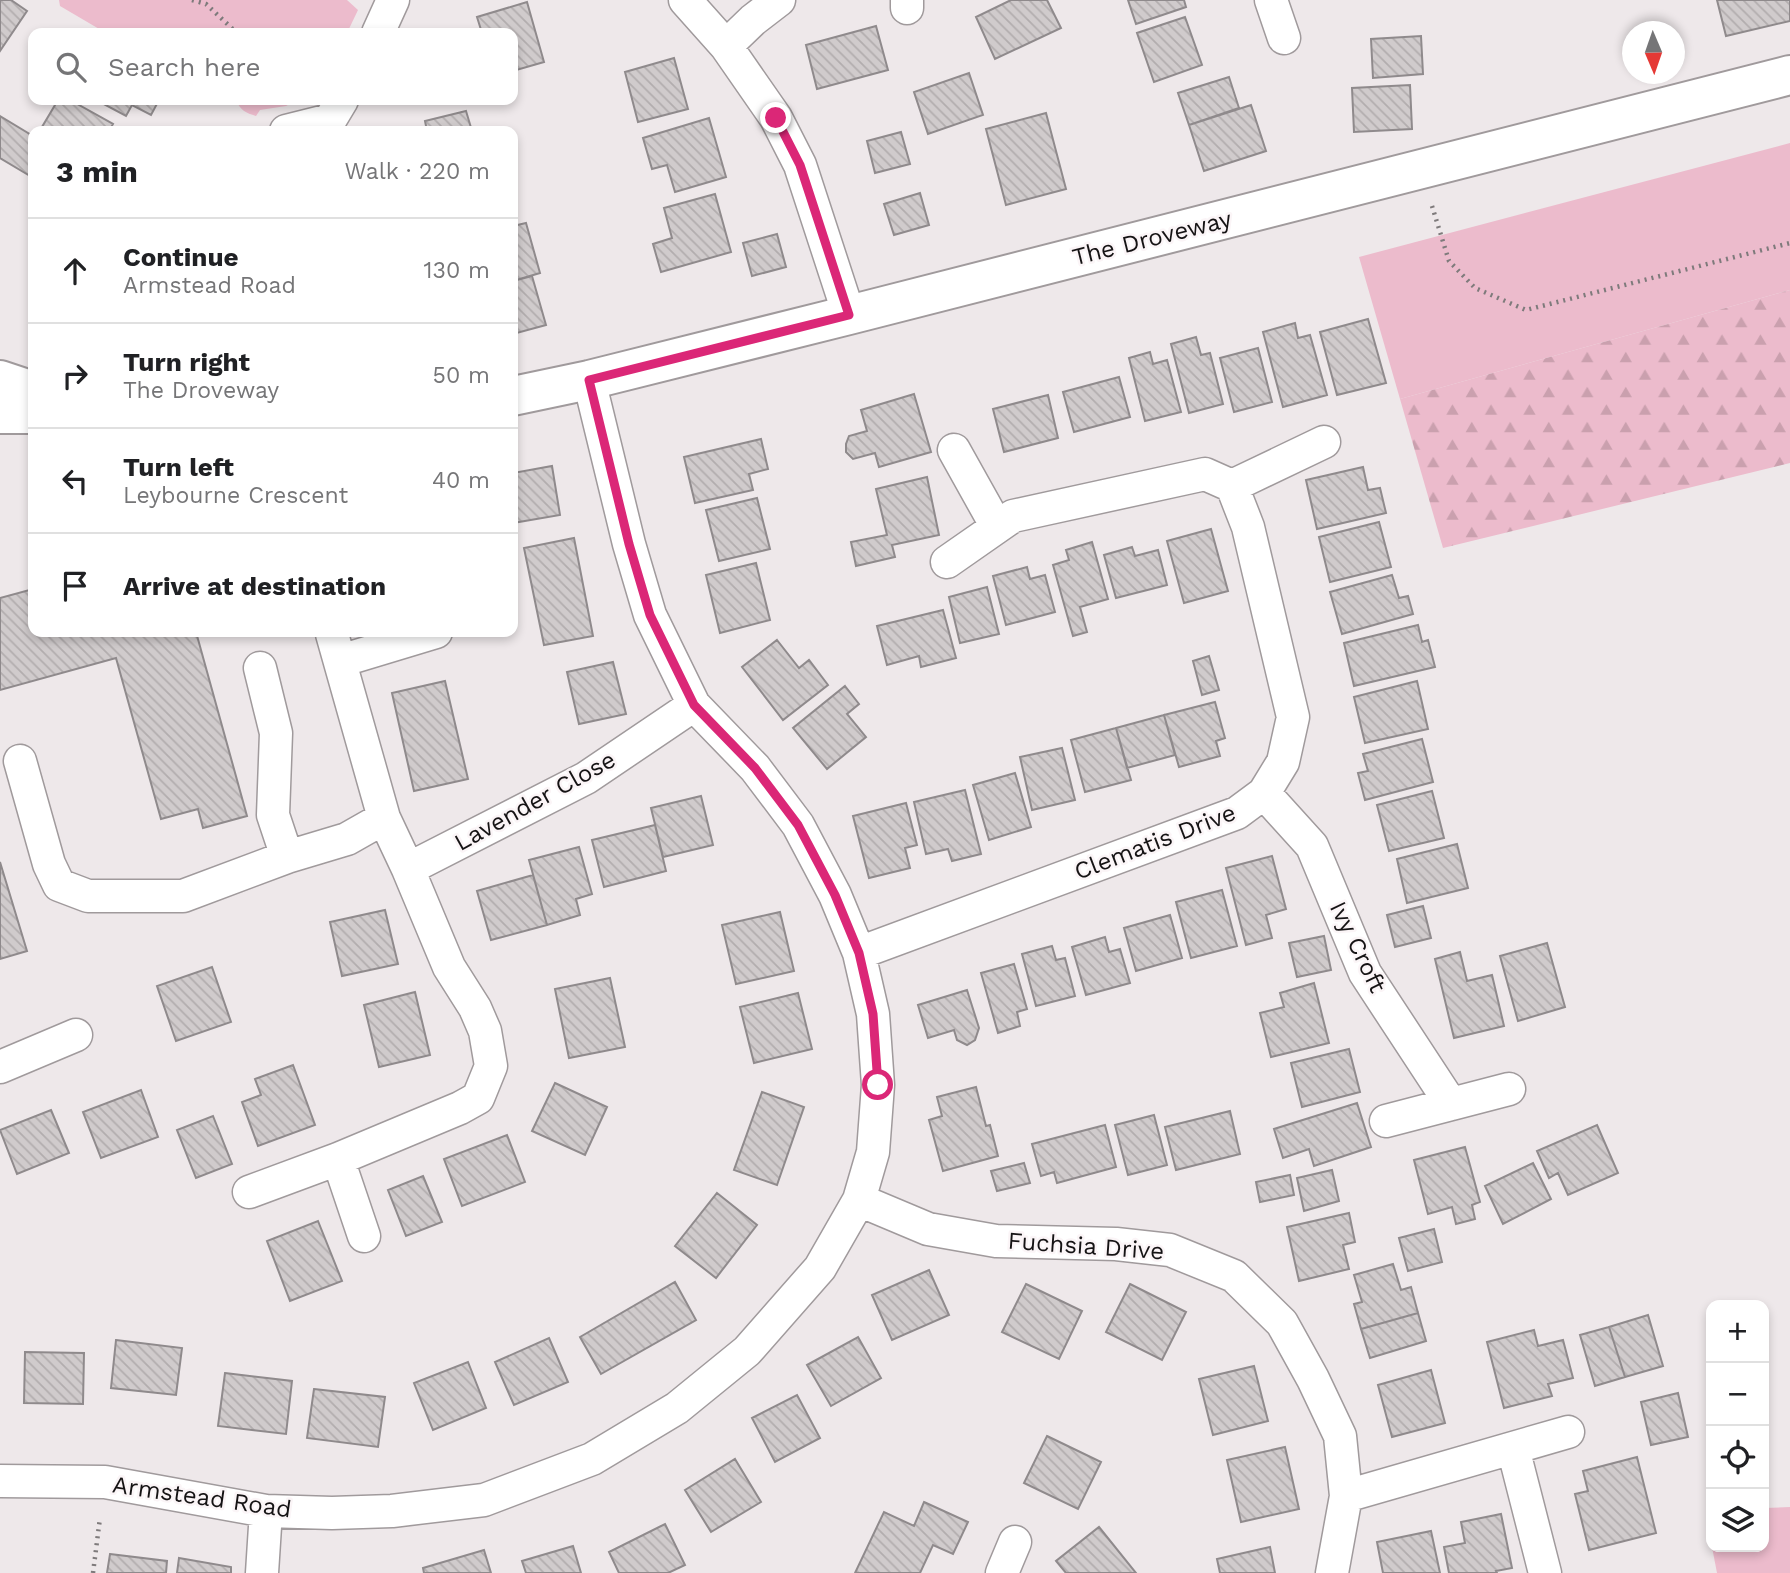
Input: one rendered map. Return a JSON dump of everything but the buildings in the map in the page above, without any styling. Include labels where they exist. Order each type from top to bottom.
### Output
[{"type":"street","points":[[380,28],[393,0]]},
{"type":"street","points":[[685,0],[726,46],[776,118],[800,165],[849,315]]},
{"type":"street","points":[[726,46],[779,0]]},
{"type":"street","points":[[1271,0],[1284,38]]},
{"type":"street","name":"The Droveway","points":[[518,395],[589,380],[849,315],[1790,75]]},
{"type":"street","points":[[304,126],[335,117]]},
{"type":"street","points":[[0,380],[28,389]]},
{"type":"street","name":"Armstead Road","points":[[0,1481],[105,1482],[266,1511],[392,1511],[484,1500],[592,1459],[677,1408],[747,1352],[820,1268],[859,1200],[873,1152],[878,1085],[873,1014],[859,953],[835,895],[798,825],[755,768],[694,705],[650,615],[629,544],[589,380]]},
{"type":"street","points":[[0,414],[28,414]]},
{"type":"street","points":[[947,562],[1013,516],[1205,474],[1232,486],[1324,442]]},
{"type":"street","points":[[954,450],[997,527]]},
{"type":"street","name":"Clematis Drive","points":[[859,953],[1237,813],[1264,793],[1283,762],[1293,717],[1248,527],[1232,486]]},
{"type":"street","points":[[249,1192],[338,1159],[460,1108],[478,1097],[491,1066],[485,1031],[475,1008],[449,967],[384,818],[336,648],[405,637]]},
{"type":"street","points":[[260,668],[276,733],[274,815],[288,857]]},
{"type":"street","name":"Lavender Close","points":[[408,869],[586,778],[694,705]]},
{"type":"street","points":[[20,761],[49,864],[59,885],[88,895],[183,895],[346,839],[384,818]]},
{"type":"street","name":"Ivy Croft","points":[[1264,793],[1312,846],[1365,973],[1451,1104]]},
{"type":"street","points":[[0,1067],[76,1035]]},
{"type":"street","points":[[1386,1121],[1509,1089]]},
{"type":"street","points":[[338,1159],[364,1236]]},
{"type":"street","name":"Fuchsia Drive","points":[[859,1200],[928,1229],[996,1241],[1116,1244],[1170,1250],[1234,1276],[1282,1324],[1313,1379],[1340,1436],[1346,1496],[1332,1573]]},
{"type":"street","points":[[1346,1496],[1567,1432]]},
{"type":"street","points":[[1513,1448],[1545,1573]]},
{"type":"street","points":[[262,1573],[266,1511]]},
{"type":"street","points":[[1002,1573],[1015,1542]]},
{"type":"path","points":[[192,0],[206,4],[232,28]]},
{"type":"path","points":[[1420,170],[1449,261],[1475,288],[1526,310],[1790,243]]},
{"type":"path","points":[[93,1573],[105,1482]]},
{"type":"green space","points":[[59,0],[347,0],[358,10],[349,28],[97,28],[60,6]]},
{"type":"green space","points":[[288,105],[260,110],[256,116],[239,106]]},
{"type":"green space","points":[[1790,143],[1790,290],[1400,399],[1359,257]]},
{"type":"green space","points":[[1790,290],[1790,463],[1443,548],[1400,399]]},
{"type":"green space","points":[[1790,1507],[1790,1573],[1717,1573],[1713,1552],[1769,1552],[1769,1508]]},
{"type":"route","points":[[776,118],[800,165],[849,315],[589,380],[629,544],[650,615],[694,705],[755,768],[798,825],[835,895],[859,953],[873,1014],[878,1085]]}]
